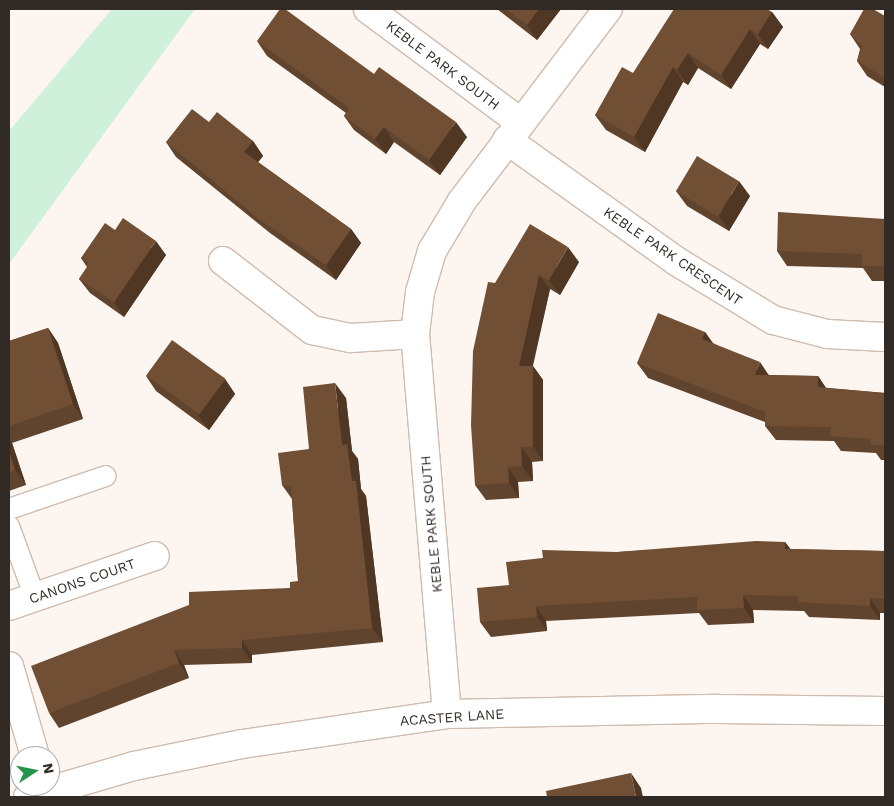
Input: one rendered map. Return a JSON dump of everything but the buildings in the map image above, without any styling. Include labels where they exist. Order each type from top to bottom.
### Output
[{"type":"street","name":"KEBLE PARK SOUTH","points":[[368,9],[513,130]]},
{"type":"street","name":"KEBLE PARK SOUTH","points":[[448,714],[415,334],[420,292],[432,251],[513,130],[608,9]]},
{"type":"street","name":"KEBLE PARK CRESCENT","points":[[513,130],[676,261],[773,320],[827,334],[885,337]]},
{"type":"street","points":[[223,261],[312,330],[352,338],[415,334]]},
{"type":"street","name":"CANONS COURT","points":[[9,606],[155,556]]},
{"type":"street","points":[[9,666],[32,746]]},
{"type":"street","name":"ACASTER LANE","points":[[60,786],[134,766],[233,746],[448,714],[718,709],[885,711]]},
{"type":"lane","points":[[9,509],[106,476]]},
{"type":"lane","points":[[9,526],[35,598]]},
{"type":"green space","points":[[112,9],[195,9],[9,264],[9,131]]}]
